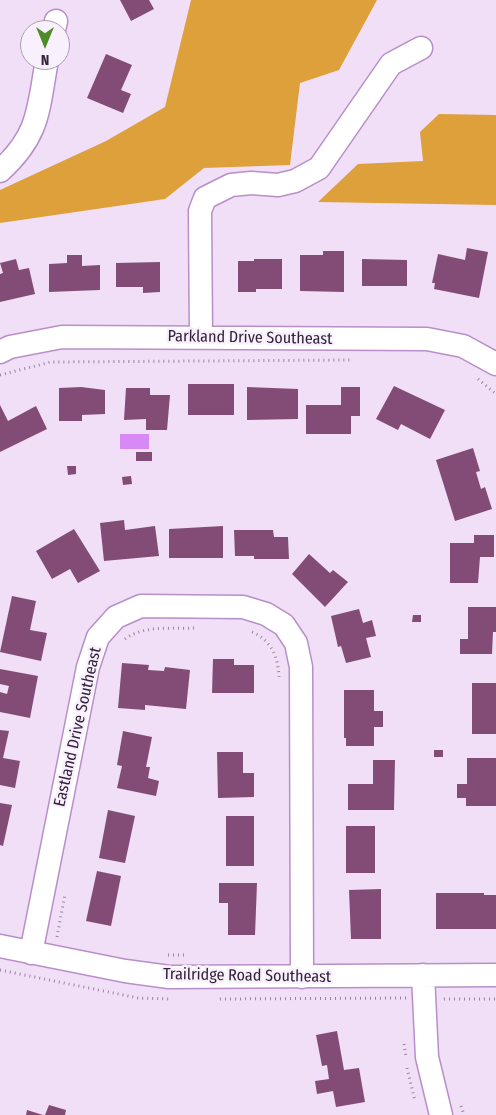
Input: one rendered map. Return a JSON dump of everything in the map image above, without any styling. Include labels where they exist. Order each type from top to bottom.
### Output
[{"type":"street","points":[[201,337],[200,211],[205,198],[215,191],[232,186],[251,183],[278,186],[295,181],[319,168],[390,64],[421,48]]},
{"type":"street","points":[[0,171],[19,154],[36,124],[45,70]]},
{"type":"street","name":"Parkland Drive Southeast","points":[[0,352],[10,348],[62,337],[427,340],[463,346],[496,364]]},
{"type":"street","name":"Eastland Drive Southeast","points":[[31,953],[88,667],[98,637],[116,617],[141,606],[243,606],[266,614],[284,626],[296,643],[301,667],[302,977]]},
{"type":"street","name":"Trailridge Road Southeast","points":[[0,946],[125,971],[169,977],[496,975]]},
{"type":"street","points":[[423,975],[427,1056],[441,1115]]},
{"type":"path","points":[[0,375],[52,362],[355,360]]},
{"type":"path","points":[[475,377],[496,394]]},
{"type":"path","points":[[119,646],[124,640],[140,631],[199,628]]},
{"type":"path","points":[[246,630],[268,643],[276,653],[280,687]]},
{"type":"path","points":[[55,942],[66,889]]},
{"type":"path","points":[[49,935],[66,938]]},
{"type":"path","points":[[162,955],[189,955]]},
{"type":"path","points":[[436,999],[496,999]]},
{"type":"path","points":[[444,999],[444,1007]]},
{"type":"path","points":[[460,1101],[464,1115]]},
{"type":"shaded area","points":[[191,0],[377,0],[339,70],[300,83],[290,165],[204,168],[165,199],[0,223],[0,190],[106,141],[165,107]]},
{"type":"shaded area","points":[[439,114],[496,115],[496,205],[318,202],[358,164],[423,161],[420,132]]},
{"type":"shaded area","points":[[120,434],[149,434],[149,449],[120,449]]},
{"type":"building","points":[[120,0],[149,0],[154,9],[131,21]]},
{"type":"building","points":[[106,54],[132,65],[121,90],[131,94],[123,113],[87,98]]},
{"type":"building","points":[[467,248],[488,252],[479,298],[434,289],[435,283],[432,283],[438,254],[465,260]]},
{"type":"building","points":[[323,251],[344,251],[344,292],[300,291],[300,255],[323,255]]},
{"type":"building","points":[[67,255],[82,255],[82,266],[100,265],[100,290],[49,292],[49,264],[67,263]]},
{"type":"building","points":[[16,259],[19,270],[29,268],[35,294],[0,302],[0,274],[3,273],[0,263]]},
{"type":"building","points":[[254,259],[282,259],[282,289],[256,289],[256,292],[238,292],[238,261],[254,261]]},
{"type":"building","points":[[362,259],[407,260],[407,286],[362,286]]},
{"type":"building","points":[[160,262],[160,292],[143,293],[143,287],[116,287],[116,263]]},
{"type":"building","points":[[188,384],[234,384],[234,415],[188,415]]},
{"type":"building","points":[[394,386],[445,410],[430,439],[401,424],[398,430],[376,419]]},
{"type":"building","points":[[81,387],[105,390],[105,414],[82,415],[82,421],[59,421],[59,388]]},
{"type":"building","points":[[247,387],[298,389],[298,419],[247,420]]},
{"type":"building","points":[[341,387],[360,387],[360,416],[351,416],[351,434],[306,434],[306,405],[341,405]]},
{"type":"building","points":[[126,388],[150,388],[150,395],[170,395],[167,430],[146,430],[146,419],[124,420]]},
{"type":"building","points":[[0,405],[8,421],[36,406],[47,429],[0,452]]},
{"type":"building","points":[[473,448],[480,471],[476,472],[481,489],[485,487],[492,509],[455,521],[436,460]]},
{"type":"building","points":[[136,452],[152,452],[152,461],[136,461]]},
{"type":"building","points":[[67,466],[76,466],[76,474],[68,475]]},
{"type":"building","points":[[131,476],[132,484],[123,485],[122,477]]},
{"type":"building","points":[[124,520],[125,530],[155,526],[159,556],[104,561],[100,523]]},
{"type":"building","points":[[223,526],[223,558],[169,558],[169,529]]},
{"type":"building","points":[[74,529],[100,571],[78,583],[70,569],[52,579],[36,551]]},
{"type":"building","points":[[234,530],[273,530],[274,537],[288,537],[289,559],[254,559],[254,556],[235,556]]},
{"type":"building","points":[[474,535],[494,535],[494,557],[480,557],[478,583],[450,583],[450,543],[474,543]]},
{"type":"building","points":[[309,554],[330,573],[333,570],[348,582],[325,607],[292,574]]},
{"type":"building","points":[[12,596],[36,601],[30,630],[47,633],[41,661],[0,652]]},
{"type":"building","points":[[468,607],[496,607],[496,632],[493,632],[492,654],[460,654],[460,639],[468,639]]},
{"type":"building","points":[[359,609],[363,623],[372,620],[376,636],[366,638],[371,657],[346,663],[341,646],[338,647],[331,616]]},
{"type":"building","points":[[413,615],[421,615],[421,622],[412,622]]},
{"type":"building","points":[[213,659],[234,659],[234,665],[254,665],[254,693],[212,693]]},
{"type":"building","points":[[122,663],[149,665],[148,670],[164,671],[165,667],[190,670],[186,709],[145,705],[145,710],[118,708]]},
{"type":"building","points":[[0,669],[38,676],[30,718],[0,712],[0,692],[7,694],[9,686],[0,684]]},
{"type":"building","points":[[472,683],[496,683],[496,734],[472,734]]},
{"type":"building","points":[[344,690],[374,690],[374,711],[383,711],[383,727],[374,727],[374,746],[346,746],[346,738],[344,738]]},
{"type":"building","points":[[0,730],[9,731],[3,758],[20,761],[15,788],[0,785]]},
{"type":"building","points":[[123,731],[152,737],[146,767],[150,767],[148,778],[159,781],[156,796],[117,788],[122,766],[117,765]]},
{"type":"building","points":[[434,750],[443,750],[443,757],[434,757]]},
{"type":"building","points":[[217,752],[243,752],[243,773],[254,773],[254,797],[218,798]]},
{"type":"building","points":[[467,758],[496,758],[496,806],[466,806],[466,798],[457,798],[457,784],[467,784]]},
{"type":"building","points":[[373,760],[395,760],[394,810],[348,810],[348,784],[373,784]]},
{"type":"building","points":[[0,803],[12,805],[3,846],[0,845]]},
{"type":"building","points":[[108,810],[135,816],[125,863],[99,858]]},
{"type":"building","points":[[226,816],[254,816],[254,866],[226,866]]},
{"type":"building","points":[[346,826],[375,826],[375,873],[346,873]]},
{"type":"building","points":[[97,871],[121,876],[111,926],[86,921]]},
{"type":"building","points":[[219,883],[257,883],[255,935],[228,935],[228,903],[219,903]]},
{"type":"building","points":[[381,889],[381,939],[351,939],[349,890]]},
{"type":"building","points":[[436,893],[484,893],[484,895],[496,895],[496,929],[436,929]]},
{"type":"building","points":[[337,1031],[344,1070],[359,1068],[365,1102],[336,1107],[333,1091],[317,1094],[315,1081],[329,1079],[327,1065],[322,1066],[316,1035]]},
{"type":"building","points":[[49,1105],[66,1110],[65,1115],[45,1115]]},
{"type":"building","points":[[27,1110],[43,1115],[26,1115]]}]
